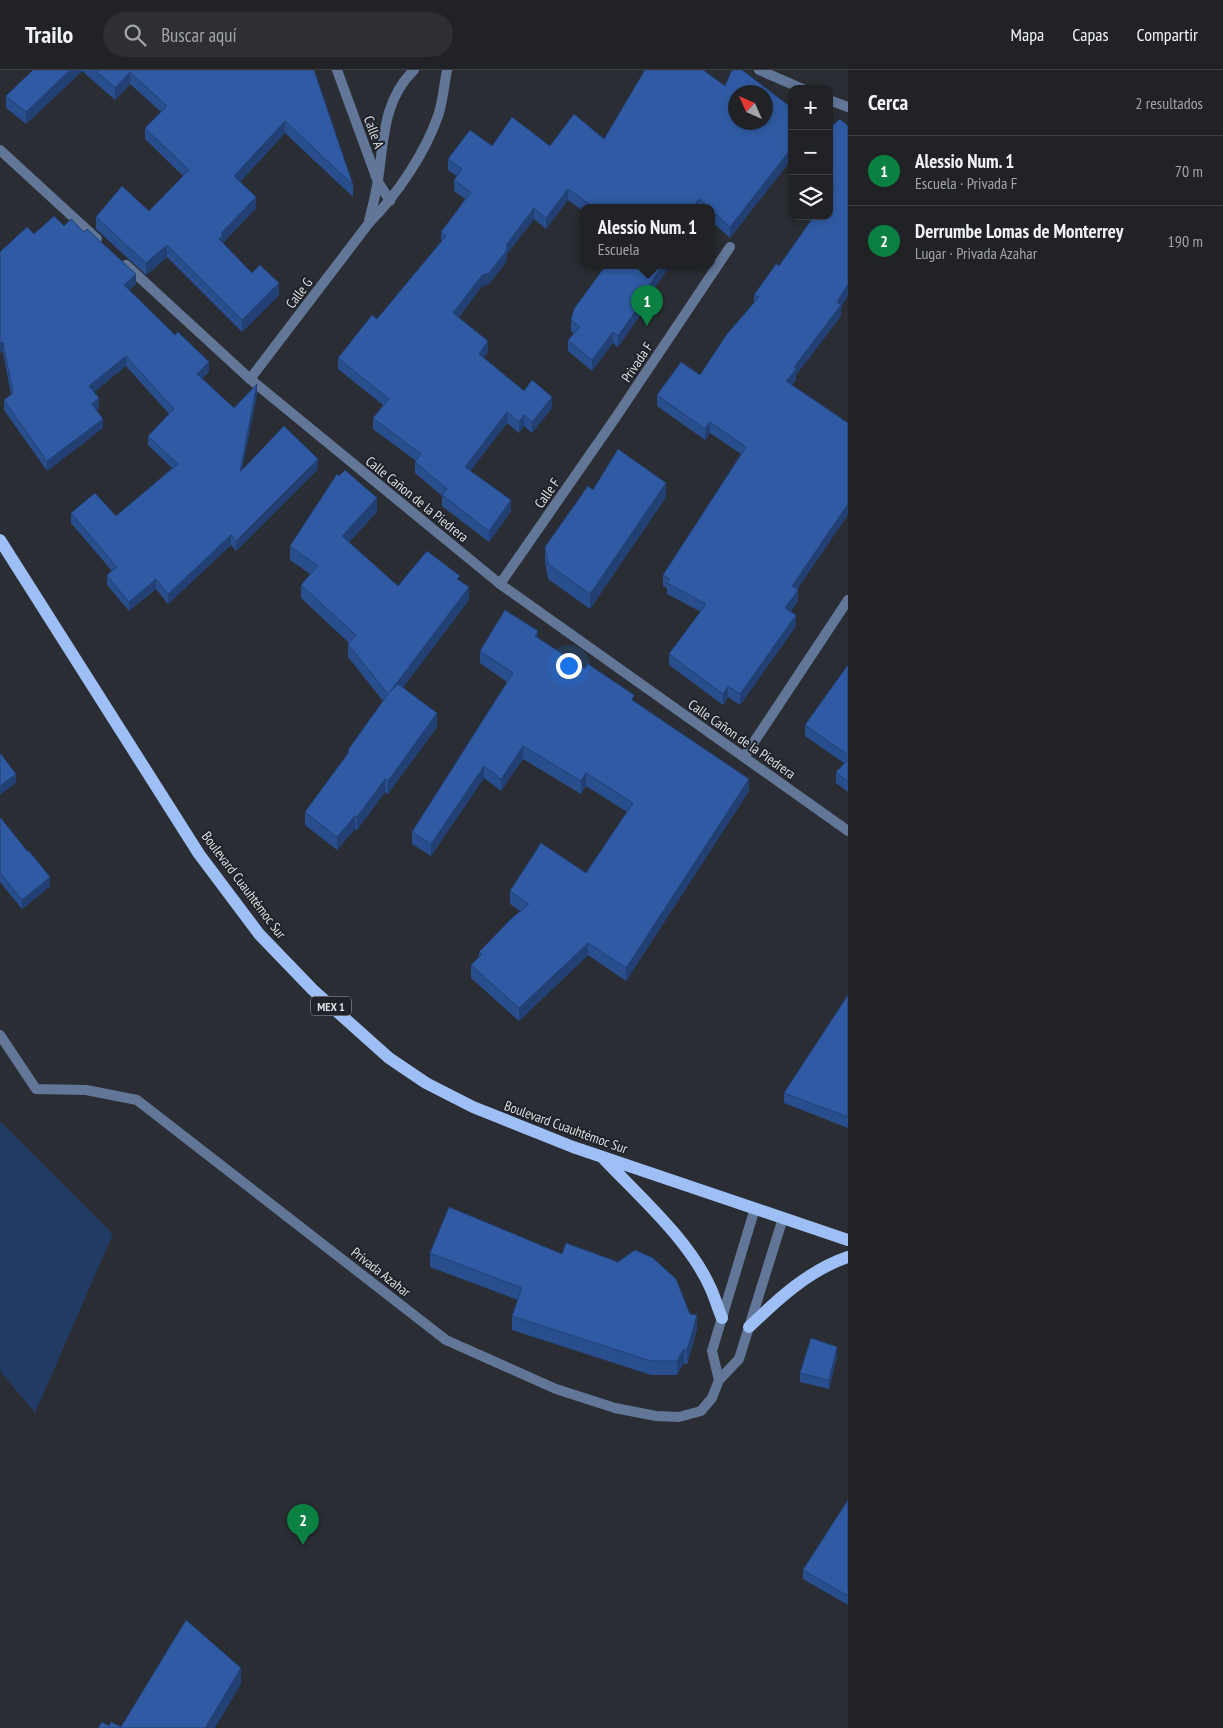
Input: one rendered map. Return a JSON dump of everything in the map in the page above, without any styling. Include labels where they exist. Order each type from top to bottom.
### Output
[{"type":"main road","name":"Boulevard Cuauhtémoc Sur","points":[[0,540],[199,854],[259,934],[313,990],[389,1058],[426,1083],[473,1108],[602,1157],[848,1240]]},
{"type":"main road","points":[[602,1157],[658,1215],[698,1266],[711,1288],[722,1318]]},
{"type":"main road","points":[[749,1327],[798,1284],[817,1271],[848,1257]]},
{"type":"street","name":"Calle A","points":[[336,70],[378,182],[390,202]]},
{"type":"street","name":"Calle G","points":[[369,223],[378,182],[385,126],[394,96],[403,81],[414,70]]},
{"type":"street","name":"Calle G","points":[[250,379],[369,223],[390,202],[430,134],[439,114],[446,70]]},
{"type":"street","points":[[759,70],[794,85]]},
{"type":"street","points":[[833,101],[848,107]]},
{"type":"street","points":[[0,150],[103,244]]},
{"type":"street","name":"Privada F","points":[[616,417],[730,247]]},
{"type":"street","name":"Calle Cañon de la Piedrera","points":[[118,258],[250,379],[500,584],[848,831]]},
{"type":"street","name":"Calle F","points":[[500,584],[616,417]]},
{"type":"street","points":[[744,757],[848,600]]},
{"type":"street","name":"Privada Azahar","points":[[0,1035],[36,1089],[86,1090],[137,1100],[446,1340],[556,1389],[615,1408],[656,1416],[679,1417],[701,1410],[712,1398],[719,1380],[739,1359],[783,1218]]},
{"type":"street","points":[[719,1380],[712,1350],[755,1208]]},
{"type":"shaded area","points":[[0,1121],[113,1234],[35,1413],[0,1371]]},
{"type":"building","points":[[33,70],[70,70],[26,112],[6,96]]},
{"type":"building","points":[[95,70],[314,70],[353,185],[285,121],[234,176],[256,197],[221,233],[223,235],[219,239],[252,273],[260,265],[279,283],[242,320],[167,245],[146,263],[96,217],[122,186],[149,211],[189,170],[145,128],[167,106],[130,72],[115,88]]},
{"type":"building","points":[[645,70],[703,70],[725,86],[732,70],[742,70],[762,85],[728,85],[728,130],[773,130],[773,94],[788,105],[788,153],[730,227],[715,214],[715,204],[705,204],[699,199],[695,204],[589,204],[568,189],[546,218],[534,208],[507,244],[507,250],[489,273],[482,275],[453,313],[488,341],[479,354],[524,391],[532,380],[552,397],[532,422],[524,415],[519,422],[507,412],[465,467],[511,500],[489,531],[442,495],[447,489],[415,462],[421,454],[373,418],[389,399],[338,358],[372,315],[377,319],[446,236],[441,232],[471,192],[454,180],[462,169],[448,159],[470,130],[492,146],[512,117],[550,146],[574,114],[604,139]]},
{"type":"building","points":[[840,119],[848,126],[848,284],[837,302],[841,305],[794,367],[796,369],[786,381],[848,423],[848,504],[792,586],[798,590],[785,608],[796,615],[740,694],[728,686],[723,694],[669,654],[706,604],[667,583],[670,579],[663,575],[746,447],[710,422],[705,429],[657,395],[681,362],[700,375],[727,334],[759,297],[754,295],[776,264],[779,266],[811,220],[833,220],[833,125]]},
{"type":"building","points":[[54,216],[64,226],[71,219],[84,232],[87,229],[136,274],[124,285],[175,335],[178,332],[209,362],[197,374],[234,408],[257,384],[240,472],[284,426],[318,459],[236,541],[231,535],[168,594],[156,579],[129,602],[107,575],[117,567],[71,513],[95,493],[116,516],[178,464],[148,436],[174,409],[126,356],[89,386],[99,398],[92,404],[103,419],[47,461],[4,400],[13,393],[3,342],[0,344],[0,252],[27,227],[34,234]]},
{"type":"building","points":[[603,269],[660,269],[645,291],[648,293],[618,336],[613,332],[592,360],[568,340],[580,327],[571,320],[574,309]]},
{"type":"building","points":[[618,449],[666,483],[590,594],[548,564],[545,547],[588,486],[593,490]]},
{"type":"building","points":[[345,470],[377,498],[342,536],[398,586],[427,551],[460,576],[457,579],[469,587],[389,693],[398,684],[437,713],[388,781],[385,779],[357,817],[355,816],[337,837],[305,812],[388,694],[348,644],[356,635],[301,585],[318,566],[290,546],[337,474],[339,476]]},
{"type":"building","points":[[505,610],[538,631],[535,636],[585,669],[588,664],[634,695],[632,700],[749,779],[626,968],[588,943],[519,1008],[471,965],[482,954],[479,952],[511,919],[529,904],[510,891],[541,843],[586,873],[633,803],[586,773],[581,781],[523,746],[501,779],[484,766],[431,844],[412,832],[513,673],[480,651]]},
{"type":"building","points":[[848,665],[848,755],[805,725]]},
{"type":"building","points":[[0,753],[16,774],[0,786]]},
{"type":"building","points":[[848,760],[848,782],[836,772]]},
{"type":"building","points":[[0,817],[50,877],[22,900],[0,873]]},
{"type":"building","points":[[848,995],[848,1117],[784,1093]]},
{"type":"building","points":[[449,1207],[562,1254],[566,1243],[618,1262],[635,1250],[653,1258],[676,1279],[690,1314],[697,1315],[687,1350],[684,1349],[677,1361],[651,1361],[512,1316],[522,1288],[430,1253]]},
{"type":"building","points":[[811,1338],[837,1347],[829,1380],[800,1373]]},
{"type":"building","points":[[848,1500],[848,1596],[803,1570]]},
{"type":"building","points":[[186,1620],[241,1668],[205,1728],[98,1728],[102,1722],[109,1726],[111,1722],[121,1727]]},
{"type":"place","name":"Alessio Num. 1","points":[[647,326]]},
{"type":"place","name":"Derrumbe Lomas de Monterrey","points":[[303,1545]]}]
